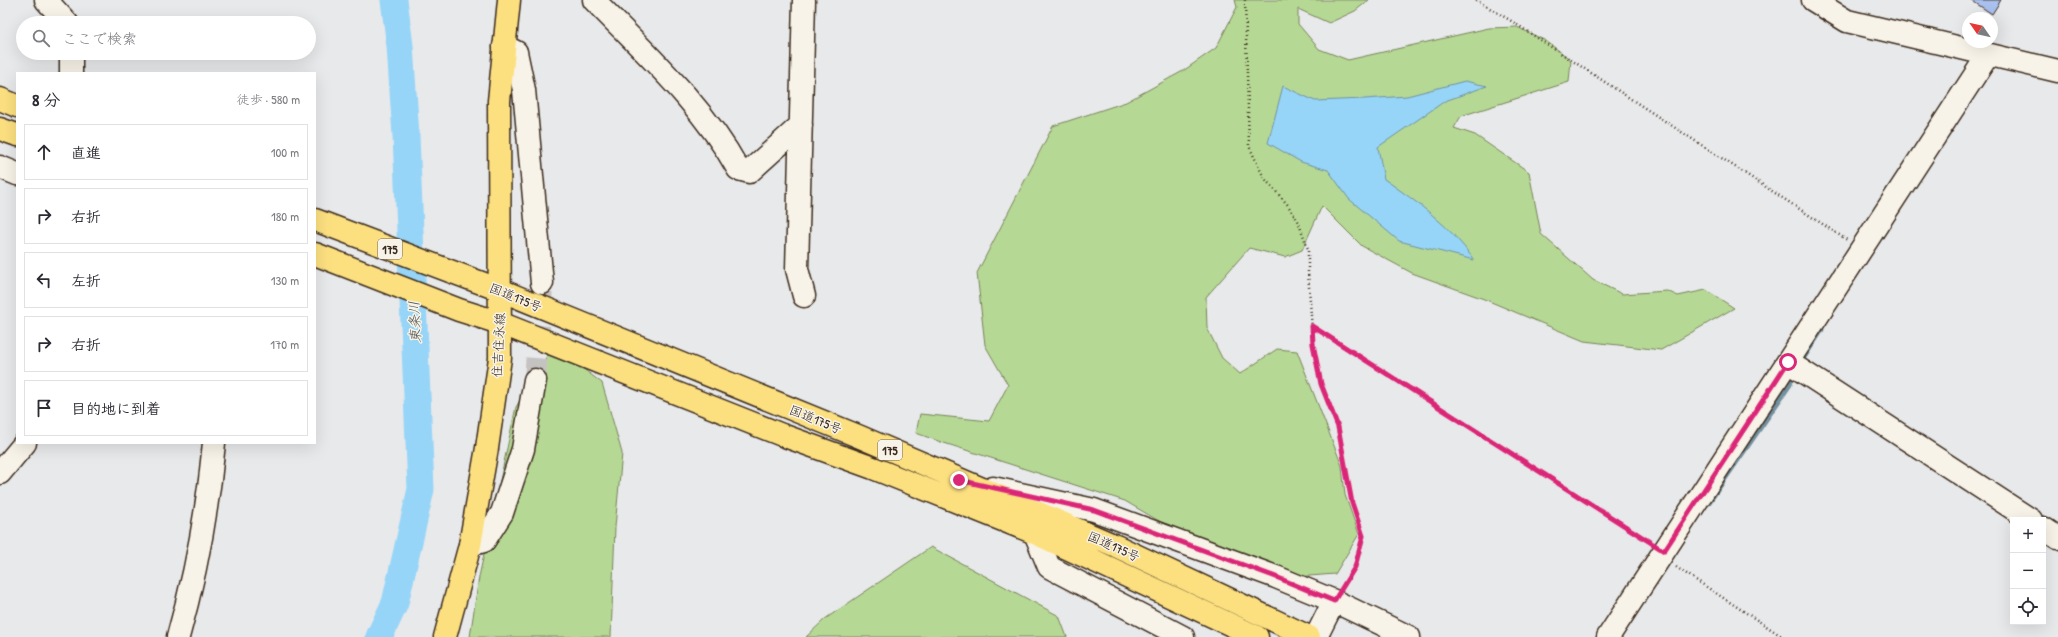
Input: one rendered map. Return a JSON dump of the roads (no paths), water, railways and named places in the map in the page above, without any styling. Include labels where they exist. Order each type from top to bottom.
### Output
[{"type":"main road","name":"住吉住永線","points":[[445,637],[470,544],[487,448],[500,358],[499,101],[509,0]]},
{"type":"main road","points":[[0,99],[16,106]]},
{"type":"main road","points":[[0,128],[16,135]]},
{"type":"main road","name":"国道175号","points":[[316,220],[500,290],[858,436],[1116,546],[1309,637]]},
{"type":"main road","name":"国道175号","points":[[316,254],[459,310],[500,323],[782,435],[880,471],[1035,533],[1256,637]]},
{"type":"street","points":[[46,0],[61,16]]},
{"type":"street","points":[[594,0],[686,95],[726,147],[738,169],[750,172],[801,125]]},
{"type":"street","points":[[804,0],[797,269],[804,296]]},
{"type":"street","points":[[1813,0],[1847,21],[2058,71]]},
{"type":"street","points":[[504,46],[516,52],[524,90],[542,283]]},
{"type":"street","points":[[1608,637],[1988,55]]},
{"type":"street","points":[[71,60],[71,72]]},
{"type":"street","points":[[0,167],[16,174]]},
{"type":"street","points":[[1788,362],[2026,517]]},
{"type":"street","points":[[470,544],[484,541],[502,513],[523,449],[534,380]]},
{"type":"street","points":[[0,473],[24,444]]},
{"type":"street","points":[[178,637],[196,565],[210,492],[214,444]]},
{"type":"street","points":[[959,480],[1094,510],[1276,577],[1331,607],[1409,637]]},
{"type":"street","points":[[2046,530],[2058,538]]},
{"type":"street","points":[[1035,533],[1049,567],[1183,637]]},
{"type":"street","points":[[1316,637],[1331,607]]},
{"type":"water","points":[[1465,81],[1487,86],[1445,101],[1378,147],[1384,179],[1433,215],[1455,236],[1474,260],[1399,241],[1349,199],[1328,170],[1301,162],[1268,143],[1283,86],[1315,101],[1407,96]]},
{"type":"waterway","name":"東条川","points":[[379,637],[395,603],[421,489],[406,136],[400,46],[394,0]]},
{"type":"waterway","points":[[1800,364],[1822,330]]},
{"type":"waterway","points":[[1708,504],[1790,385],[1793,373]]},
{"type":"tunnel","points":[[535,380],[542,288]]}]
